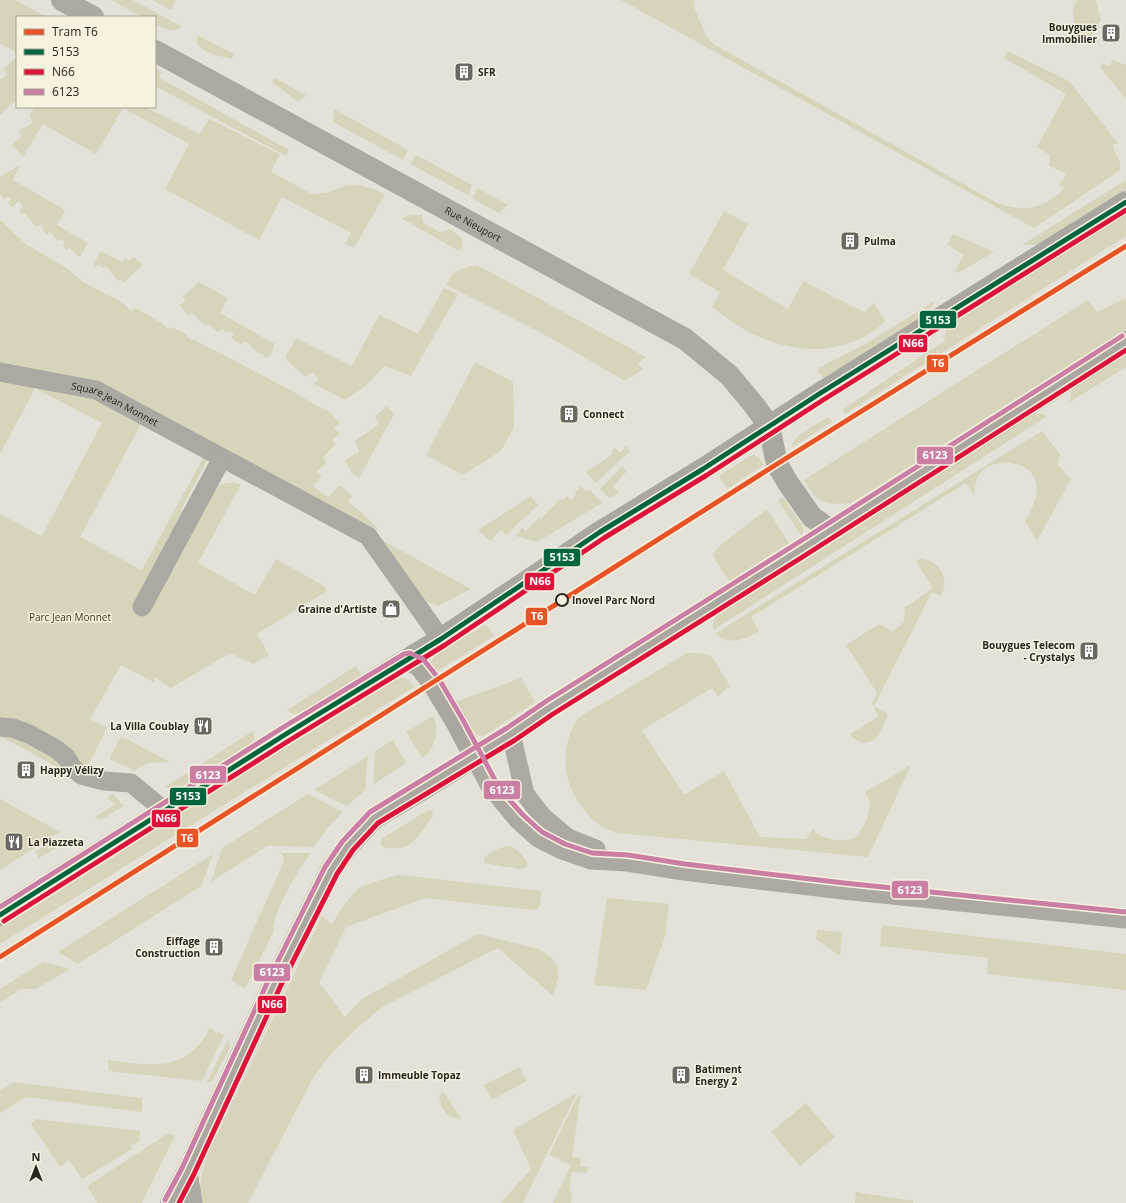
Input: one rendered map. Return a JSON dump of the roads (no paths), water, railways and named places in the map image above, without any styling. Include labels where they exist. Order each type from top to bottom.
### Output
[{"type":"main road","points":[[0,915],[286,734],[408,660],[600,532],[1126,202]]},
{"type":"main road","points":[[171,1203],[188,1171],[275,982],[331,870],[348,846],[374,818],[511,734],[568,696],[1126,342]]},
{"type":"main road","points":[[769,426],[777,464],[788,483],[812,517],[830,530]]},
{"type":"main road","points":[[408,660],[419,665],[433,683],[457,723],[474,756]]},
{"type":"street","points":[[62,0],[91,16]]},
{"type":"street","name":"Rue Nieuport","points":[[156,52],[686,339],[729,375],[769,426]]},
{"type":"street","name":"Square Jean Monnet","points":[[0,372],[96,390],[368,536],[441,639]]},
{"type":"street","points":[[142,607],[222,458]]},
{"type":"street","points":[[0,727],[13,728],[29,734],[56,749],[66,758],[80,775],[104,781],[131,783],[165,811]]},
{"type":"street","points":[[511,734],[525,794],[543,817],[568,838],[626,862]]},
{"type":"street","points":[[474,756],[490,786],[500,799],[518,820],[538,838],[562,850],[590,860],[626,862],[684,871],[843,890],[1126,919]]},
{"type":"street","points":[[188,1171],[192,1203]]},
{"type":"tram line","name":"T6","points":[[0,957],[777,464],[1126,246]]},
{"type":"place","name":"Bouygues Immobilier","points":[[1111,33]]},
{"type":"place","name":"SFR","points":[[464,72]]},
{"type":"place","name":"Pulma","points":[[850,241]]},
{"type":"place","name":"Connect","points":[[569,414]]},
{"type":"place","name":"Inovel Parc Nord","points":[[562,600]]},
{"type":"place","name":"Graine d'Artiste","points":[[391,609]]},
{"type":"place","name":"Bouygues Telecom - Crystalys","points":[[1089,651]]},
{"type":"place","name":"La Villa Coublay","points":[[203,726]]},
{"type":"place","name":"Happy Vélizy","points":[[26,770]]},
{"type":"place","name":"La Piazzeta","points":[[14,842]]},
{"type":"place","name":"Eiffage Construction","points":[[214,947]]},
{"type":"place","name":"Immeuble Topaz","points":[[364,1075]]},
{"type":"place","name":"Batiment Energy 2","points":[[681,1075]]},
{"type":"park label","name":"Parc Jean Monnet","points":[[70,617]]}]
